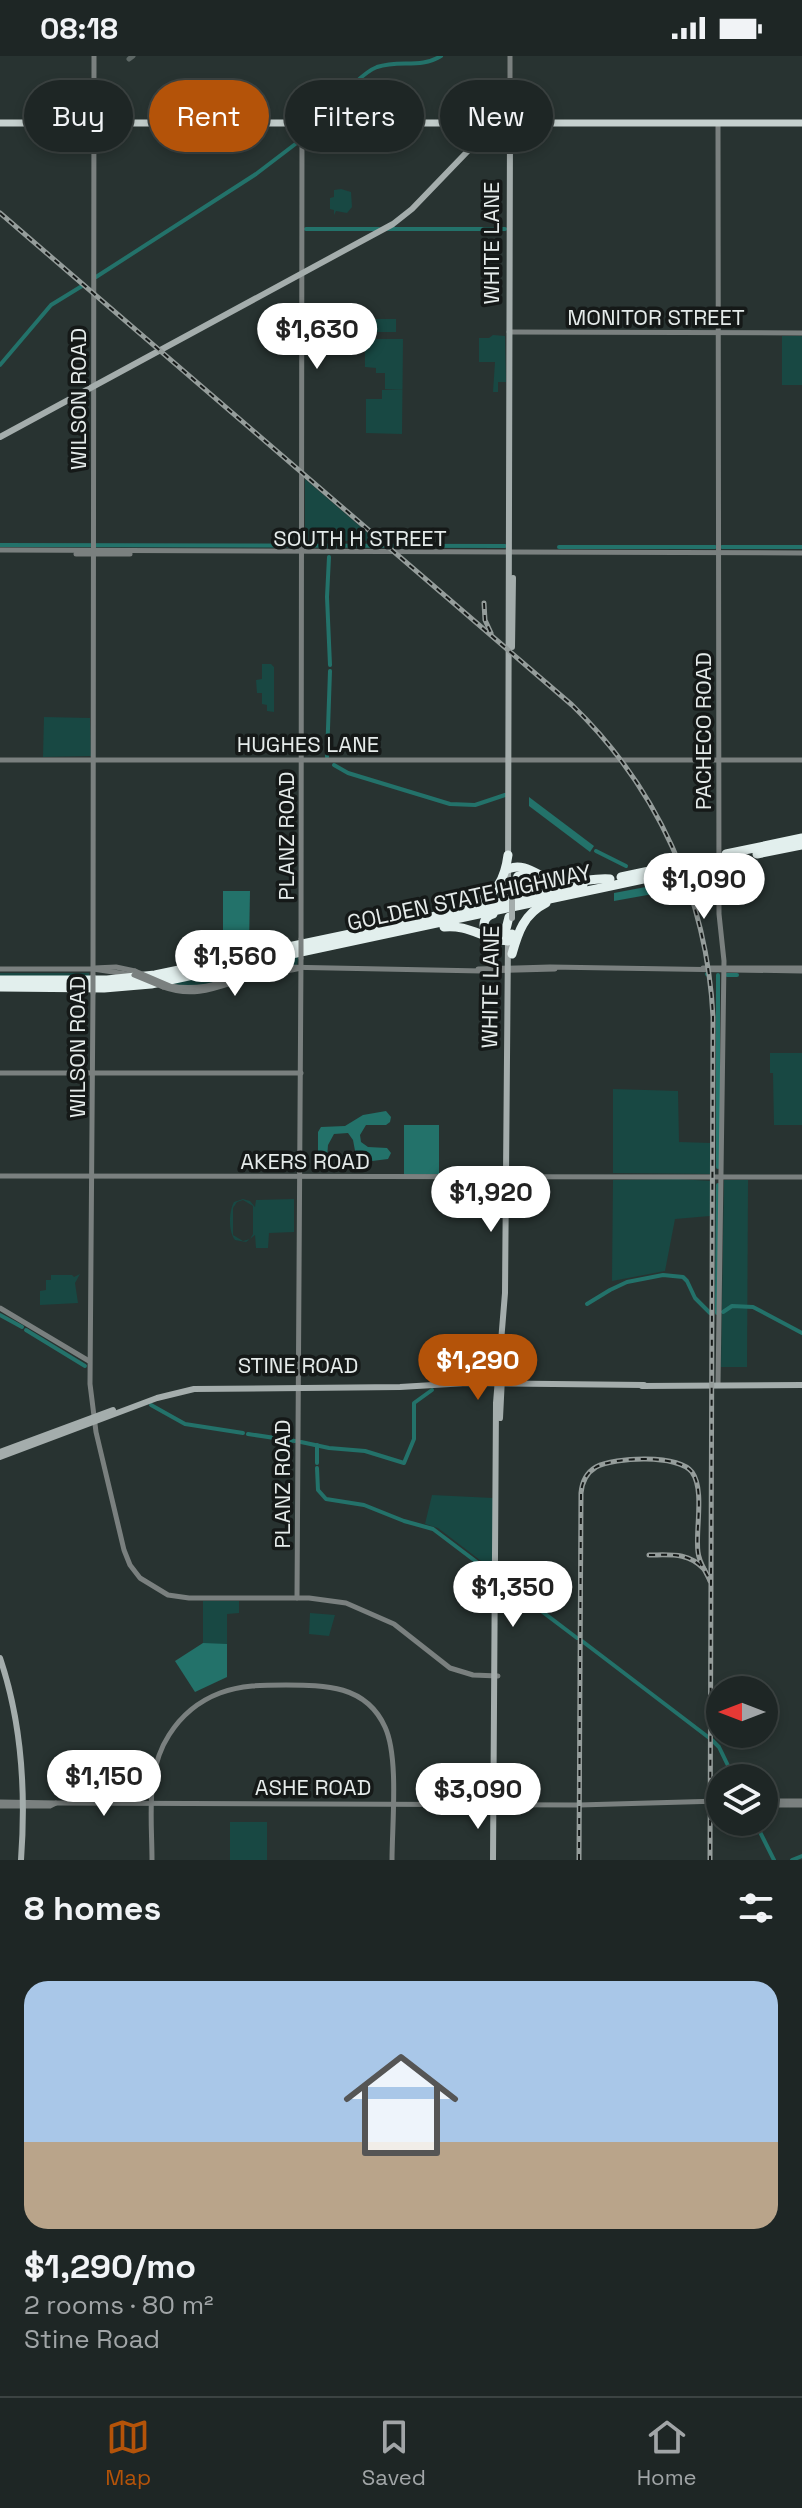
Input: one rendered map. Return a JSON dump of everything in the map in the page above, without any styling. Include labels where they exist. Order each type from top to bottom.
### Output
[{"type":"highway","name":"GOLDEN STATE HIGHWAY","points":[[0,988],[104,988],[151,984],[709,862],[802,838]]},
{"type":"highway","name":"GOLDEN STATE HIGHWAY","points":[[726,857],[802,845]]},
{"type":"highway","points":[[421,919],[486,899],[502,880],[508,855]]},
{"type":"highway","points":[[510,868],[526,868],[558,882],[608,883]]},
{"type":"highway","points":[[512,954],[521,926],[535,909],[608,883]]},
{"type":"highway","name":"GOLDEN STATE HIGHWAY","points":[[0,980],[107,980],[155,975],[421,919],[510,904]]},
{"type":"highway","points":[[405,930],[457,926],[491,939],[510,937]]},
{"type":"main road","points":[[11,124],[24,123]]},
{"type":"main road","points":[[553,123],[802,125]]},
{"type":"main road","points":[[568,126],[584,123]]},
{"type":"main road","points":[[596,126],[612,123]]},
{"type":"main road","points":[[625,126],[640,123]]},
{"type":"main road","points":[[0,124],[24,124]]},
{"type":"main road","points":[[133,125],[147,125]]},
{"type":"main road","points":[[553,126],[802,125]]},
{"type":"main road","points":[[0,435],[398,217],[462,152]]},
{"type":"main road","points":[[302,271],[386,228],[407,213],[467,152]]},
{"type":"main road","name":"WHITE LANE","points":[[510,152],[513,504],[508,657],[510,868]]},
{"type":"main road","name":"WHITE LANE","points":[[510,597],[511,332]]},
{"type":"main road","points":[[509,436],[512,447]]},
{"type":"main road","points":[[509,487],[513,504]]},
{"type":"main road","name":"WHITE LANE","points":[[509,1064],[507,1006],[512,832],[508,801],[512,668],[510,628]]},
{"type":"main road","points":[[508,657],[512,668]]},
{"type":"main road","name":"WHITE LANE","points":[[497,1570],[496,1412],[508,1269],[510,937]]},
{"type":"main road","points":[[507,1006],[511,1024]]},
{"type":"main road","name":"WHITE LANE","points":[[508,1269],[509,1084]]},
{"type":"main road","name":"WHITE LANE","points":[[496,1729],[498,1385],[508,1312],[507,1291]]},
{"type":"main road","points":[[501,1338],[503,1355]]},
{"type":"main road","points":[[364,1387],[378,1383]]},
{"type":"main road","points":[[525,1387],[542,1383]]},
{"type":"main road","name":"STINE ROAD","points":[[298,1385],[802,1385]]},
{"type":"main road","name":"STINE ROAD","points":[[0,1454],[158,1393],[194,1387],[402,1385]]},
{"type":"main road","name":"STINE ROAD","points":[[498,1385],[644,1385]]},
{"type":"main road","points":[[496,1412],[500,1426]]},
{"type":"main road","points":[[495,1533],[499,1550]]},
{"type":"main road","name":"WHITE LANE","points":[[495,1764],[497,1582]]},
{"type":"main road","points":[[495,1602],[498,1618]]},
{"type":"main road","points":[[0,1658],[18,1728],[19,1860]]},
{"type":"main road","points":[[0,1669],[16,1741],[20,1804],[19,1860]]},
{"type":"main road","points":[[495,1764],[495,1859]]},
{"type":"main road","points":[[495,1764],[495,1859]]},
{"type":"street","name":"WILSON ROAD","points":[[94,56],[94,80]]},
{"type":"street","points":[[510,56],[510,80]]},
{"type":"street","name":"PACHECO ROAD","points":[[718,126],[719,914],[724,969],[718,1385]]},
{"type":"street","name":"WILSON ROAD","points":[[94,152],[90,1362],[94,1419],[124,1550],[130,1565],[145,1582],[163,1593],[178,1597],[336,1601],[369,1611],[405,1632],[450,1668],[473,1675],[496,1676]]},
{"type":"street","name":"PLANZ ROAD","points":[[297,1598],[302,152]]},
{"type":"street","name":"MONITOR STREET","points":[[511,332],[802,333]]},
{"type":"street","name":"SOUTH H STREET","points":[[0,552],[303,549],[495,551],[547,555],[719,553]]},
{"type":"street","points":[[448,554],[461,551]]},
{"type":"street","points":[[484,554],[495,551]]},
{"type":"street","name":"SOUTH H STREET","points":[[424,552],[802,553]]},
{"type":"street","points":[[547,555],[560,552]]},
{"type":"street","points":[[643,555],[659,552]]},
{"type":"street","points":[[681,555],[695,552]]},
{"type":"street","name":"HUGHES LANE","points":[[0,760],[802,760]]},
{"type":"street","points":[[527,971],[535,967]]},
{"type":"street","points":[[0,969],[135,973],[181,992],[204,993],[262,974],[301,968],[555,969]]},
{"type":"street","points":[[772,971],[789,968]]},
{"type":"street","points":[[509,969],[802,969]]},
{"type":"street","points":[[724,969],[802,969]]},
{"type":"street","points":[[0,1073],[301,1073]]},
{"type":"street","name":"AKERS ROAD","points":[[0,1176],[802,1177]]},
{"type":"street","points":[[0,1308],[90,1362]]},
{"type":"street","points":[[152,1860],[154,1775],[169,1735],[201,1703],[223,1692],[270,1685],[335,1687],[355,1694],[370,1705],[383,1721],[390,1740],[392,1860]]},
{"type":"street","name":"ASHE ROAD","points":[[0,1804],[706,1802]]},
{"type":"street","points":[[778,1803],[802,1803]]},
{"type":"shaded area","points":[[334,190],[351,192],[352,207],[347,213],[336,211],[334,215],[334,210],[330,209],[330,198],[334,197]]},
{"type":"shaded area","points":[[321,318],[349,318],[356,325],[350,333],[321,334],[314,328],[315,322]]},
{"type":"shaded area","points":[[367,319],[396,319],[396,332],[367,332]]},
{"type":"shaded area","points":[[505,336],[506,382],[498,382],[498,392],[493,392],[495,362],[479,362],[479,338]]},
{"type":"shaded area","points":[[782,336],[802,336],[802,385],[782,385]]},
{"type":"shaded area","points":[[365,339],[403,339],[402,389],[385,389],[385,373],[376,373],[376,368],[365,367]]},
{"type":"shaded area","points":[[402,389],[402,434],[366,433],[366,399],[382,399],[382,390]]},
{"type":"shaded area","points":[[305,479],[377,541],[305,541]]},
{"type":"shaded area","points":[[262,664],[274,667],[274,712],[267,711],[267,705],[262,704],[262,693],[257,693],[256,680],[262,679]]},
{"type":"shaded area","points":[[44,717],[90,718],[91,756],[43,757]]},
{"type":"shaded area","points":[[529,797],[594,846],[590,852],[529,806]]},
{"type":"shaded area","points":[[651,886],[653,894],[614,901],[614,893]]},
{"type":"shaded area","points":[[223,891],[250,891],[249,945],[223,951]]},
{"type":"shaded area","points":[[299,955],[297,965],[233,981],[200,985],[168,983]]},
{"type":"shaded area","points":[[0,973],[89,973],[90,979],[0,976]]},
{"type":"shaded area","points":[[770,1053],[802,1053],[802,1125],[774,1125]]},
{"type":"shaded area","points":[[613,1089],[678,1091],[679,1142],[711,1143],[711,1174],[613,1173]]},
{"type":"shaded area","points":[[386,1111],[391,1117],[390,1122],[386,1125],[366,1125],[360,1135],[361,1142],[368,1147],[387,1148],[391,1153],[388,1159],[372,1161],[356,1156],[353,1140],[348,1133],[334,1134],[328,1145],[327,1158],[318,1157],[318,1132],[321,1127],[345,1126],[363,1115]]},
{"type":"shaded area","points":[[404,1125],[439,1125],[439,1174],[404,1174]]},
{"type":"shaded area","points":[[613,1180],[711,1181],[710,1216],[675,1219],[665,1271],[612,1281]]},
{"type":"shaded area","points":[[724,1180],[748,1180],[747,1367],[721,1367]]},
{"type":"shaded area","points":[[243,1199],[255,1207],[256,1200],[294,1199],[294,1232],[269,1233],[268,1248],[256,1248],[255,1235],[250,1239],[246,1242],[235,1240],[231,1232],[231,1210],[234,1202]],"holes":[[[243,1200],[253,1206],[253,1234],[243,1241],[233,1235],[233,1208]]]},
{"type":"shaded area","points":[[80,1274],[75,1283],[78,1303],[40,1305],[40,1291],[46,1290],[46,1280],[51,1280],[51,1275],[74,1277]]},
{"type":"shaded area","points":[[432,1495],[493,1498],[493,1570],[438,1528],[425,1524]]},
{"type":"shaded area","points":[[203,1601],[239,1601],[239,1613],[227,1614],[227,1644],[203,1644]]},
{"type":"shaded area","points":[[310,1613],[335,1615],[329,1636],[309,1634]]},
{"type":"shaded area","points":[[203,1643],[227,1644],[227,1677],[195,1692],[175,1661]]},
{"type":"shaded area","points":[[230,1822],[267,1822],[267,1860],[230,1860]]},
{"type":"waterway","points":[[359,80],[377,67],[425,62],[441,56]]},
{"type":"waterway","points":[[96,277],[256,174],[285,152]]},
{"type":"waterway","points":[[306,229],[379,229]]},
{"type":"waterway","points":[[388,229],[505,229]]},
{"type":"waterway","points":[[0,365],[51,305],[82,286]]},
{"type":"waterway","points":[[0,545],[505,546]]},
{"type":"waterway","points":[[559,547],[715,547]]},
{"type":"waterway","points":[[722,547],[802,547]]},
{"type":"waterway","points":[[329,557],[330,665]]},
{"type":"waterway","points":[[327,757],[330,671]]},
{"type":"waterway","points":[[334,765],[348,773],[450,804],[475,805],[505,795]]},
{"type":"waterway","points":[[596,851],[626,866]]},
{"type":"waterway","points":[[718,975],[718,1167]]},
{"type":"waterway","points":[[727,975],[737,975]]},
{"type":"waterway","points":[[717,1313],[718,1185]]},
{"type":"waterway","points":[[587,1304],[627,1282],[663,1275],[683,1277],[695,1298],[710,1313]]},
{"type":"waterway","points":[[723,1312],[732,1306],[753,1307],[802,1333]]},
{"type":"waterway","points":[[0,1315],[22,1327]]},
{"type":"waterway","points":[[26,1330],[85,1366]]},
{"type":"waterway","points":[[434,1381],[459,1354],[489,1348],[497,1343]]},
{"type":"waterway","points":[[301,1442],[365,1451],[404,1463],[414,1439],[414,1403],[432,1390]]},
{"type":"waterway","points":[[151,1405],[185,1424],[243,1433]]},
{"type":"waterway","points":[[248,1434],[295,1441]]},
{"type":"waterway","points":[[317,1445],[317,1463]]},
{"type":"waterway","points":[[317,1468],[318,1490],[326,1499],[364,1505],[433,1529],[577,1638]]},
{"type":"waterway","points":[[582,1641],[712,1740],[727,1764]]},
{"type":"waterway","points":[[762,1836],[774,1860]]},
{"type":"waterway","points":[[792,1860],[802,1856]]},
{"type":"taxiway","points":[[129,59],[133,56]]},
{"type":"railway","points":[[0,213],[572,705],[603,737],[629,772],[653,809],[672,848],[701,930],[713,1017],[710,1860]]},
{"type":"railway","points":[[484,603],[485,620],[491,633]]},
{"type":"railway","points":[[579,1860],[581,1493],[590,1472],[605,1464],[631,1459],[674,1462],[692,1472],[698,1489],[699,1556],[710,1581]]},
{"type":"railway","points":[[649,1555],[685,1557],[704,1569]]}]
